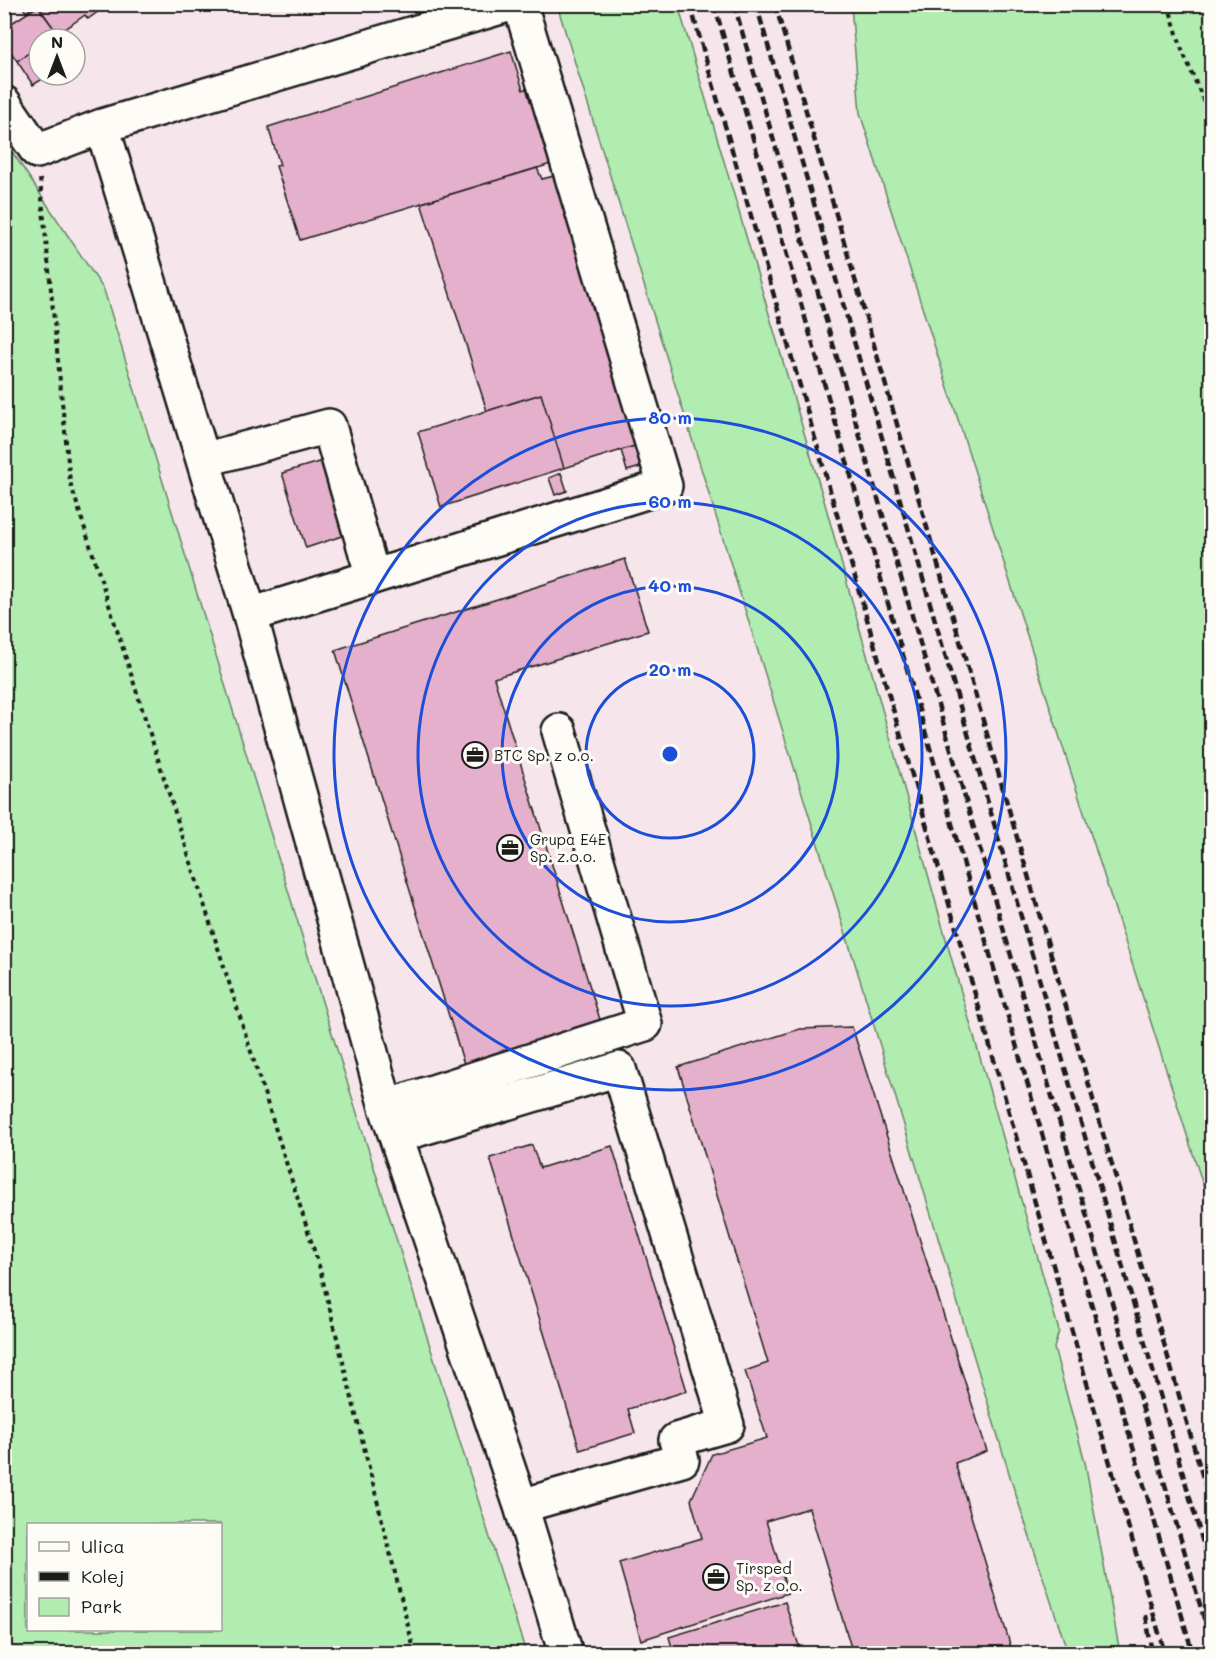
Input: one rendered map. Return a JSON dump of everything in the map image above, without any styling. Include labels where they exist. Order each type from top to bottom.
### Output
[{"type":"street","points":[[4,103],[37,151],[102,126],[511,4]]},
{"type":"street","points":[[250,615],[665,486],[520,4]]},
{"type":"street","points":[[102,126],[250,615],[391,1121],[521,1506],[566,1653]]},
{"type":"street","points":[[203,460],[329,426],[373,577]]},
{"type":"street","points":[[391,1121],[645,1024],[559,731]]},
{"type":"street","points":[[391,1121],[620,1069],[727,1425],[676,1440],[682,1460],[521,1506]]},
{"type":"path","points":[[1168,4],[1182,50],[1212,120]]},
{"type":"path","points":[[37,151],[70,482],[320,1269],[415,1653]]},
{"type":"shaded area","points":[[5,5],[557,5],[862,986],[1012,1483],[1068,1653],[526,1653],[325,1011],[104,290],[11,150],[33,125],[5,86]]},
{"type":"shaded area","points":[[678,5],[851,5],[860,113],[1211,1210],[1211,1653],[1120,1653],[1085,1462],[1054,1348],[1059,1331],[951,957],[825,504]]},
{"type":"green space","points":[[557,5],[678,5],[825,504],[951,957],[1059,1331],[1054,1348],[1085,1462],[1120,1653],[1068,1653],[1012,1483],[862,986]]},
{"type":"green space","points":[[851,5],[1211,5],[1211,1210],[860,113]]},
{"type":"green space","points":[[11,150],[104,290],[325,1011],[526,1653],[5,1653],[4,155]]},
{"type":"building","points":[[21,4],[37,4],[26,12]]},
{"type":"building","points":[[50,4],[105,4],[106,6],[88,19],[85,15],[68,27],[53,27],[41,11]]},
{"type":"building","points":[[422,4],[443,4],[445,13],[427,19]]},
{"type":"building","points":[[38,6],[53,27],[27,27],[27,54],[17,61],[4,42],[4,28]]},
{"type":"building","points":[[511,51],[523,90],[527,88],[551,164],[300,240],[276,166],[280,165],[268,127]]},
{"type":"building","points":[[27,54],[27,76],[17,61]]},
{"type":"building","points":[[537,168],[542,179],[554,176],[638,445],[564,468],[541,394],[487,411],[421,203]]},
{"type":"building","points":[[541,394],[564,468],[441,507],[418,432]]},
{"type":"building","points":[[638,445],[644,466],[627,471],[621,450]]},
{"type":"building","points":[[322,461],[345,535],[306,548],[282,473]]},
{"type":"building","points":[[561,473],[567,491],[555,495],[549,478]]},
{"type":"building","points":[[625,559],[648,631],[494,678],[602,1026],[503,1056],[502,1052],[464,1064],[335,650]]},
{"type":"building","points":[[852,1027],[987,1451],[955,1463],[1013,1654],[853,1654],[809,1508],[766,1521],[788,1593],[641,1640],[619,1563],[702,1538],[691,1500],[712,1454],[767,1438],[745,1371],[768,1363],[678,1067],[800,1029]]},
{"type":"building","points":[[532,1145],[540,1168],[612,1146],[687,1391],[628,1409],[635,1433],[580,1450],[490,1158]]},
{"type":"building","points":[[785,1602],[799,1646],[774,1654],[674,1654],[669,1637]]},
{"type":"railway","points":[[690,4],[1165,1654]]},
{"type":"railway","points":[[714,4],[1193,1654]]},
{"type":"railway","points":[[734,4],[1212,1646]]},
{"type":"railway","points":[[756,4],[1212,1574]]},
{"type":"railway","points":[[775,4],[1212,1509]]},
{"type":"railway","points":[[1146,1615],[1152,1654]]},
{"type":"place","name":"BTC Sp. z o.o.","points":[[475,755]]},
{"type":"place","name":"Grupa E4E Sp. z.o.o.","points":[[510,848]]},
{"type":"place","name":"Tirsped Sp. z o.o.","points":[[716,1577]]}]
